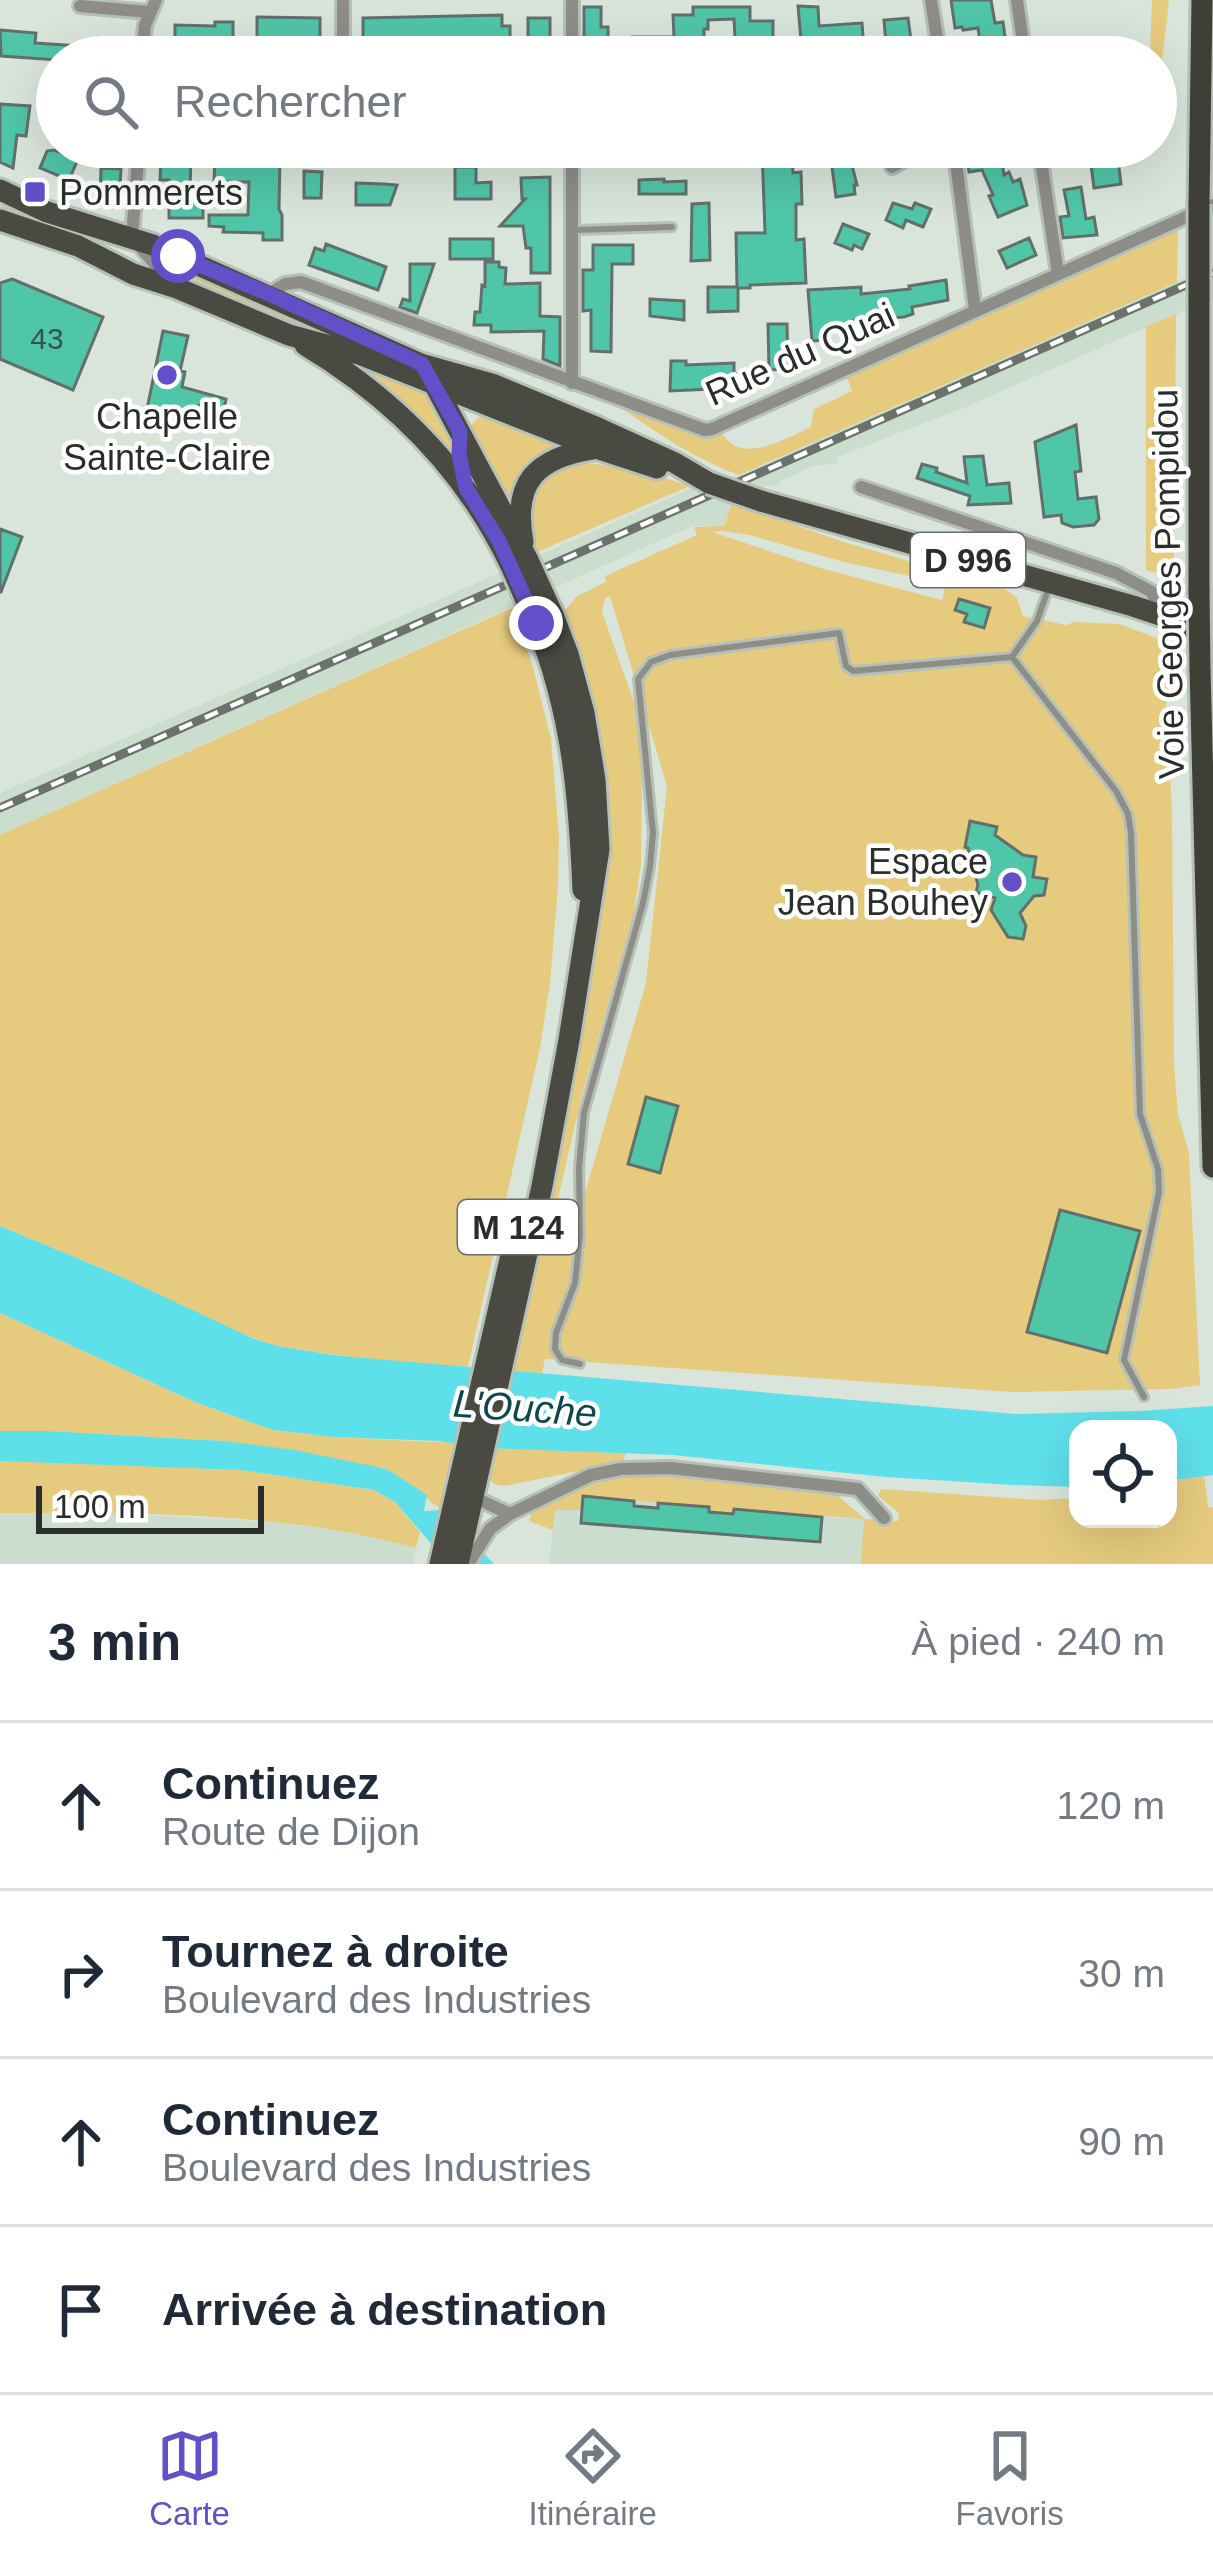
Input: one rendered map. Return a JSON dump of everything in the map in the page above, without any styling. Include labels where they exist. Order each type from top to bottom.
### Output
[{"type":"highway","name":"Voie Georges Pompidou","points":[[1202,0],[1206,204],[1198,299],[1199,591],[1213,1167]]},
{"type":"main road","points":[[0,190],[47,212],[132,237],[422,364],[492,384],[675,463],[709,483]]},
{"type":"main road","points":[[0,220],[78,246],[133,274],[289,335],[359,353],[596,448],[709,483]]},
{"type":"main road","name":"M 124","points":[[289,335],[369,387],[398,412],[466,488],[499,541],[520,563]]},
{"type":"main road","name":"M 124","points":[[422,364],[460,432],[576,680],[595,781],[599,849],[542,1186],[446,1563]]},
{"type":"main road","points":[[460,432],[472,412],[486,404],[529,400]]},
{"type":"main road","name":"M 124","points":[[460,432],[466,488]]},
{"type":"main road","name":"M 124","points":[[520,563],[519,519],[530,481],[557,457],[596,448]]},
{"type":"main road","name":"D 996","points":[[709,483],[1160,614],[1213,638]]},
{"type":"street","points":[[343,0],[343,36]]},
{"type":"street","points":[[572,0],[572,36]]},
{"type":"street","points":[[931,0],[937,36]]},
{"type":"street","points":[[1017,0],[1022,36]]},
{"type":"street","points":[[80,5],[146,9]]},
{"type":"street","points":[[137,168],[132,237],[178,288]]},
{"type":"street","points":[[572,168],[572,383]]},
{"type":"street","points":[[957,168],[975,310]]},
{"type":"street","points":[[1042,168],[1058,274]]},
{"type":"street","name":"Rue du Quai","points":[[269,294],[285,284],[301,282],[705,430],[719,428],[1206,204]]},
{"type":"street","points":[[78,246],[102,247],[132,237]]},
{"type":"street","points":[[862,487],[1128,578],[1152,592],[1160,614]]},
{"type":"street","points":[[468,1564],[490,1529],[510,1514],[591,1475],[621,1469],[671,1468],[858,1489],[884,1518]]},
{"type":"street","points":[[465,1494],[510,1514]]},
{"type":"lane","points":[[572,230],[672,227]]},
{"type":"lane","points":[[580,1364],[562,1360],[555,1349],[575,1282],[584,1113],[643,903],[653,832],[638,679],[651,662],[670,655],[839,633],[846,666],[854,671],[1012,656],[1037,621],[1050,583]]},
{"type":"lane","points":[[1012,656],[1116,791],[1128,814],[1140,1114],[1158,1169],[1159,1192],[1124,1360],[1144,1397]]},
{"type":"shaded area","points":[[1152,0],[1169,0],[1165,36],[1151,36]]},
{"type":"shaded area","points":[[1178,226],[1177,282],[739,475],[693,454],[621,408],[702,436],[722,433],[741,448],[764,447],[811,427],[814,409],[852,391],[846,374]]},
{"type":"shaded area","points":[[166,261],[404,361],[276,320],[181,280],[172,275]]},
{"type":"shaded area","points":[[1213,265],[1213,298],[968,406],[837,457],[838,463],[813,466],[775,487],[768,485],[732,502],[724,526],[693,526],[0,835],[0,793],[692,488],[704,491]]},
{"type":"shaded area","points":[[1176,314],[1174,578],[1146,570],[1146,327]]},
{"type":"shaded area","points":[[340,356],[429,387],[453,436],[452,456],[410,411]]},
{"type":"shaded area","points":[[487,410],[569,442],[515,516],[469,427]]},
{"type":"shaded area","points":[[579,462],[641,470],[690,486],[537,552],[529,521],[538,484],[544,474]]},
{"type":"shaded area","points":[[732,503],[1007,590],[1017,598],[1023,616],[1066,625],[1119,624],[1178,646],[1179,694],[1166,697],[1174,1064],[1178,1114],[1189,1153],[1200,1385],[1012,1392],[545,1359],[542,1373],[507,1371],[571,1082],[605,890],[607,825],[562,614],[577,596],[606,582],[605,576],[697,535],[694,527],[724,526]],"holes":[[[712,532],[946,584],[942,600],[820,568]],[[610,596],[667,786],[646,983],[569,1248],[550,1233],[582,1095],[634,914],[641,864],[642,771],[634,702],[602,612]]]},
{"type":"shaded area","points":[[514,607],[551,739],[558,887],[540,1048],[468,1367],[378,1361],[277,1346],[231,1330],[0,1226],[0,835]]},
{"type":"shaded area","points":[[0,1313],[195,1402],[273,1430],[458,1443],[442,1510],[387,1469],[224,1441],[0,1431]]},
{"type":"shaded area","points":[[491,1448],[626,1453],[623,1462],[504,1486],[487,1476]]},
{"type":"shaded area","points":[[0,1461],[241,1470],[374,1490],[395,1502],[420,1532],[416,1548],[262,1521],[157,1514],[0,1513]]},
{"type":"shaded area","points":[[654,1472],[830,1489],[865,1519],[898,1521],[899,1513],[878,1496],[881,1489],[1069,1498],[1069,1528],[1177,1528],[1177,1482],[1204,1476],[1208,1507],[1213,1508],[1213,1564],[861,1564],[864,1519],[734,1509],[733,1514],[709,1512],[708,1507],[584,1496],[582,1510],[555,1510],[553,1530],[529,1521],[532,1512],[577,1489],[619,1476]]},
{"type":"shaded area","points":[[593,1485],[834,1505],[834,1518],[865,1519],[861,1564],[549,1564],[555,1509]]},
{"type":"shaded area","points":[[0,1513],[274,1522],[363,1534],[416,1548],[413,1564],[0,1564]]},
{"type":"water","name":"L'Ouche","points":[[0,1226],[252,1338],[341,1356],[1016,1414],[1213,1406],[1213,1475],[1177,1480],[1177,1420],[1069,1420],[1069,1487],[273,1430],[195,1402],[0,1313]]},
{"type":"water","points":[[0,1431],[224,1441],[387,1469],[427,1495],[424,1511],[442,1510],[494,1564],[449,1564],[395,1502],[374,1490],[241,1470],[0,1461]]},
{"type":"building","points":[[951,0],[991,0],[995,23],[1003,22],[1005,36],[979,36],[978,28],[955,28]]},
{"type":"building","points":[[798,6],[818,7],[819,26],[862,23],[863,36],[801,36]]},
{"type":"building","points":[[584,7],[601,7],[601,27],[608,27],[608,36],[584,36]]},
{"type":"building","points":[[693,7],[750,7],[750,21],[773,21],[773,36],[735,36],[734,19],[708,20],[704,36],[674,36],[673,15],[693,15]]},
{"type":"building","points":[[502,15],[502,26],[510,26],[510,36],[363,36],[363,18]]},
{"type":"building","points":[[257,17],[320,18],[320,36],[257,36]]},
{"type":"building","points":[[528,18],[550,18],[550,36],[528,36]]},
{"type":"building","points":[[908,18],[910,36],[885,36],[884,20]]},
{"type":"building","points":[[215,22],[233,22],[233,36],[175,36],[175,25],[215,26]]},
{"type":"building","points":[[0,30],[36,33],[36,58],[1,56]]},
{"type":"building","points":[[0,104],[30,106],[26,136],[17,135],[13,168],[0,162]]},
{"type":"building","points":[[40,168],[74,168],[69,180]]},
{"type":"building","points":[[101,168],[121,169],[119,204],[100,202]]},
{"type":"building","points":[[161,168],[191,168],[190,189],[203,189],[203,218],[169,218],[169,180],[160,180]]},
{"type":"building","points":[[215,168],[280,168],[282,240],[209,226],[209,215],[248,215],[249,182],[214,182]]},
{"type":"building","points":[[455,168],[476,168],[476,183],[491,182],[491,199],[455,199]]},
{"type":"building","points":[[763,168],[801,172],[796,240],[804,239],[806,283],[738,288],[738,311],[708,312],[708,287],[737,287],[736,233],[765,233]]},
{"type":"building","points":[[832,168],[853,168],[855,194],[836,197]]},
{"type":"building","points":[[968,168],[1003,168],[1013,182],[1020,179],[1027,205],[998,217],[982,170],[969,172]]},
{"type":"building","points":[[1091,168],[1119,168],[1121,184],[1094,188]]},
{"type":"building","points":[[304,171],[322,172],[321,198],[304,198]]},
{"type":"building","points":[[550,177],[550,273],[531,273],[531,248],[526,248],[523,226],[500,226],[525,199],[521,178]]},
{"type":"building","points":[[639,180],[686,181],[686,194],[639,194]]},
{"type":"building","points":[[356,183],[397,185],[390,205],[356,205]]},
{"type":"building","points":[[1081,187],[1086,219],[1094,217],[1097,235],[1063,238],[1060,217],[1069,216],[1064,190]]},
{"type":"building","points":[[709,203],[710,260],[691,261],[692,204]]},
{"type":"building","points":[[893,203],[931,209],[923,227],[906,220],[903,228],[886,220]]},
{"type":"building","points":[[843,224],[869,234],[862,249],[835,243]]},
{"type":"building","points":[[1029,238],[1036,255],[1007,268],[999,251]]},
{"type":"building","points":[[450,239],[493,239],[493,259],[450,259]]},
{"type":"building","points":[[326,244],[386,267],[378,290],[309,265],[315,248],[324,251]]},
{"type":"building","points":[[593,245],[633,245],[633,264],[612,264],[611,352],[591,351],[591,310],[583,311],[583,270],[593,270]]},
{"type":"building","points":[[485,262],[499,262],[499,267],[506,268],[505,284],[540,283],[540,316],[560,317],[560,366],[543,359],[544,331],[491,332],[491,325],[474,325],[485,286]]},
{"type":"building","points":[[410,264],[434,264],[417,313],[400,307],[403,299],[410,301]]},
{"type":"building","points":[[12,279],[103,317],[73,390],[0,359],[0,283]]},
{"type":"building","points":[[946,280],[948,300],[912,307],[913,314],[904,317],[852,321],[852,326],[824,329],[825,340],[812,341],[808,290],[861,287],[861,294]]},
{"type":"building","points":[[650,299],[684,301],[684,320],[650,316]]},
{"type":"building","points":[[768,324],[787,324],[788,369],[769,370]]},
{"type":"building","name":"Chapelle Sainte-Claire","points":[[163,331],[188,336],[180,371],[185,372],[182,387],[226,399],[224,410],[199,405],[196,419],[147,409]]},
{"type":"building","points":[[671,361],[734,363],[734,374],[754,373],[755,387],[670,391]]},
{"type":"building","points":[[1076,425],[1081,471],[1075,472],[1078,499],[1096,497],[1099,519],[1094,525],[1073,527],[1062,523],[1061,515],[1044,517],[1035,442]]},
{"type":"building","points":[[983,456],[987,485],[1009,483],[1011,503],[968,505],[970,496],[917,478],[922,464],[967,483],[964,457]]},
{"type":"building","points":[[0,529],[22,537],[1,592],[0,592]]},
{"type":"building","points":[[959,599],[990,608],[984,628],[964,622],[967,614],[955,610]]},
{"type":"building","name":"Espace Jean Bouhey","points":[[970,821],[997,827],[995,835],[1023,855],[1036,857],[1033,877],[1047,879],[1044,895],[1034,896],[1020,913],[1026,926],[1023,939],[1008,937],[991,910],[995,898],[976,892],[978,885],[965,847]]},
{"type":"building","points":[[646,1097],[678,1106],[660,1173],[628,1164]]},
{"type":"building","points":[[1060,1210],[1140,1231],[1107,1353],[1027,1332]]},
{"type":"building","points":[[583,1496],[634,1501],[634,1506],[658,1508],[658,1503],[709,1507],[709,1512],[733,1514],[734,1509],[822,1517],[820,1542],[581,1523]]},
{"type":"railway","points":[[0,808],[1213,273]]},
{"type":"place","name":"Pommerets","points":[[35,192]]},
{"type":"place","name":"Chapelle Sainte-Claire","points":[[167,375]]},
{"type":"place","name":"Espace Jean Bouhey","points":[[1012,882]]},
{"type":"route","points":[[178,256],[422,364],[460,432],[466,488],[499,541],[536,623]]}]
